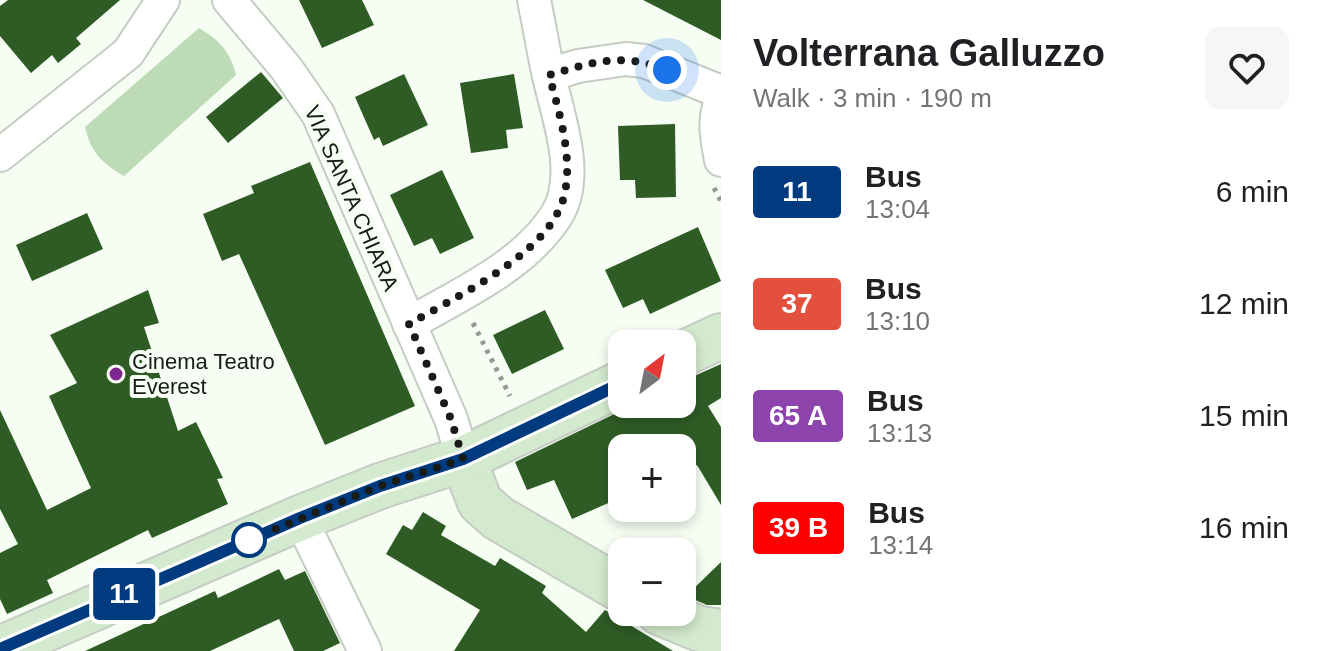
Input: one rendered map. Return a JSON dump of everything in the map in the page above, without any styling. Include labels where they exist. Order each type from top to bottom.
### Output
[{"type":"main road","points":[[696,348],[721,336]]},
{"type":"main road","points":[[0,649],[300,518],[380,486],[463,459],[608,390]]},
{"type":"main road","points":[[463,459],[480,502],[498,518],[608,582]]},
{"type":"main road","points":[[693,626],[721,632]]},
{"type":"street","points":[[0,155],[128,53],[163,0]]},
{"type":"street","name":"VIA SANTA CHIARA","points":[[229,0],[286,68],[318,114],[451,419],[463,459]]},
{"type":"street","points":[[409,324],[498,273],[537,239],[558,214],[567,162],[561,115],[549,75],[534,0]]},
{"type":"street","points":[[549,75],[626,59],[644,61],[721,92]]},
{"type":"street","points":[[721,101],[716,122],[721,160]]},
{"type":"street","points":[[300,518],[365,651]]},
{"type":"path","points":[[458,296],[515,406],[506,411],[516,433]]},
{"type":"green space","points":[[199,28],[223,47],[236,75],[124,176],[98,156],[85,127]]},
{"type":"building","points":[[8,0],[120,0],[76,38],[81,44],[58,63],[52,55],[31,73],[0,36],[0,6]]},
{"type":"building","points":[[299,0],[362,0],[374,25],[322,48]]},
{"type":"building","points":[[643,0],[721,0],[721,40]]},
{"type":"building","points":[[261,72],[283,98],[228,143],[206,117]]},
{"type":"building","points":[[404,74],[428,125],[383,146],[379,137],[374,140],[355,97]]},
{"type":"building","points":[[514,74],[523,128],[506,130],[508,148],[471,153],[460,83]]},
{"type":"building","points":[[675,124],[676,197],[636,198],[635,180],[620,180],[618,126]]},
{"type":"building","points":[[310,162],[415,406],[325,445],[239,254],[222,261],[203,214],[254,193],[251,186]]},
{"type":"building","points":[[442,170],[474,238],[440,254],[432,238],[414,246],[390,195]]},
{"type":"building","points":[[87,213],[103,249],[32,281],[16,245]]},
{"type":"building","points":[[698,227],[721,281],[650,314],[643,299],[623,308],[605,270]]},
{"type":"building","points":[[148,290],[159,323],[144,327],[178,431],[196,422],[223,478],[217,479],[228,504],[152,538],[148,530],[47,580],[53,593],[7,614],[0,599],[0,553],[18,544],[0,509],[0,410],[47,510],[91,488],[49,396],[77,383],[50,335]]},
{"type":"building","points":[[545,310],[564,349],[512,374],[493,335]]},
{"type":"building","points":[[721,364],[721,398],[708,406],[721,427],[721,505],[696,465],[696,434],[608,434],[608,503],[572,519],[554,480],[527,490],[515,462],[608,417],[696,418],[696,375]]},
{"type":"building","points":[[423,512],[446,526],[441,535],[495,566],[500,558],[546,586],[542,593],[586,632],[605,610],[608,612],[608,626],[632,626],[673,651],[454,651],[480,610],[386,554],[403,525],[412,530]]},
{"type":"building","points":[[721,562],[721,605],[707,605],[696,600],[696,586]]},
{"type":"building","points":[[279,569],[285,580],[305,571],[340,643],[323,651],[294,651],[279,619],[210,651],[85,651],[215,591],[218,598]]},
{"type":"bus line","name":"11","points":[[0,649],[300,518],[380,486],[463,459],[608,390]]},
{"type":"place","name":"Cinema Teatro Everest","points":[[116,374]]},
{"type":"route","points":[[249,540],[380,486],[463,459],[451,419],[409,324],[498,273],[537,239],[558,214],[567,162],[561,115],[549,75],[578,66],[626,59],[644,61],[667,70]]}]
